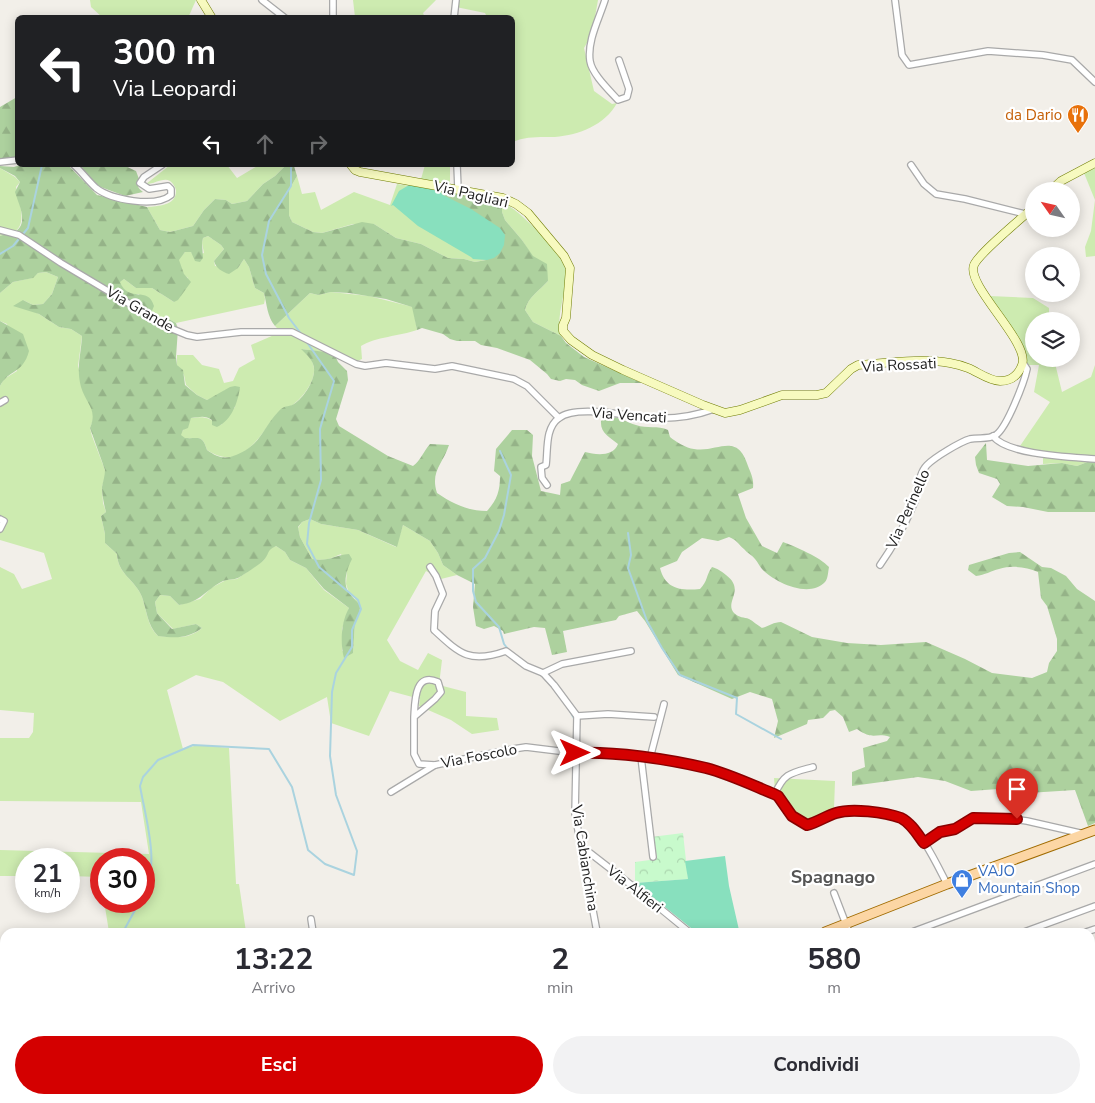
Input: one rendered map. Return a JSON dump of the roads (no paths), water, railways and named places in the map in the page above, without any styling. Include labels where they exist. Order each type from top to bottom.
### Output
[{"type":"main road","points":[[849,928],[947,884],[1092,832]]},
{"type":"street","points":[[201,0],[210,15]]},
{"type":"street","points":[[262,0],[281,15]]},
{"type":"street","points":[[333,0],[333,15]]},
{"type":"street","points":[[454,15],[456,0]]},
{"type":"street","points":[[605,0],[591,41],[590,63],[600,80],[618,100],[628,97],[629,89],[619,60]]},
{"type":"street","points":[[895,0],[902,55],[910,65],[988,50],[1043,55],[1072,60],[1095,82]]},
{"type":"street","points":[[0,162],[15,160]]},
{"type":"street","points":[[1060,182],[1095,163]]},
{"type":"street","points":[[911,165],[924,184],[936,194],[1025,214]]},
{"type":"street","points":[[76,167],[95,187],[104,193],[148,202],[165,200],[171,195],[168,186],[149,189],[140,183],[144,177],[159,167]]},
{"type":"street","name":"Via Pagliari","points":[[353,167],[360,172],[503,198],[516,204],[528,213],[564,256],[570,268],[564,332],[571,340],[604,362],[714,409]]},
{"type":"street","points":[[457,167],[458,189]]},
{"type":"street","points":[[1025,214],[983,254],[974,264],[972,272],[977,283],[1016,342],[1027,369],[1006,424],[998,434],[993,436],[996,441],[1012,448],[1095,459]]},
{"type":"street","name":"Via Grande","points":[[0,230],[21,237],[170,328],[188,335],[197,337],[268,331],[292,332],[356,364],[365,366],[386,363],[435,369],[452,366],[514,379],[527,386],[559,418]]},
{"type":"street","name":"Via Rossati","points":[[714,409],[725,413],[740,410],[782,395],[817,395],[826,393],[845,374],[858,365],[928,361],[948,363],[968,368],[997,381],[1010,380],[1019,372],[1023,362]]},
{"type":"street","name":"Via Vencati","points":[[559,418],[575,412],[594,411],[613,415],[675,418],[697,415],[714,409]]},
{"type":"street","points":[[546,485],[542,478],[541,467],[546,464],[548,436],[559,418]]},
{"type":"street","name":"Via Perinello","points":[[880,565],[894,544],[916,499],[921,477],[926,466],[970,439],[993,436]]},
{"type":"street","points":[[0,519],[4,521],[0,529]]},
{"type":"street","points":[[430,568],[436,576],[443,594],[435,611],[434,630],[458,651],[472,657],[489,657],[506,651],[526,666],[543,673],[577,716],[608,714],[654,716]]},
{"type":"street","points":[[543,673],[562,664],[632,651]]},
{"type":"street","points":[[414,718],[436,699],[441,692],[438,682],[432,679],[425,680],[419,686],[416,693],[414,718],[414,754],[419,764],[435,764]]},
{"type":"street","points":[[650,758],[664,704]]},
{"type":"street","name":"Via Cabianchina","points":[[577,716],[575,814],[596,928]]},
{"type":"street","name":"Via Foscolo","points":[[391,792],[435,764],[526,748],[650,758],[705,768],[774,794]]},
{"type":"street","points":[[641,757],[653,857]]},
{"type":"street","points":[[812,767],[796,771],[781,780],[774,794],[778,796],[792,816],[807,825],[819,822],[835,813],[846,811],[876,813],[901,818],[924,843],[947,884]]},
{"type":"street","points":[[924,843],[940,832],[955,829],[973,818],[1006,818],[1092,832]]},
{"type":"street","name":"Via Alfieri","points":[[581,846],[684,928]]},
{"type":"street","points":[[923,928],[1095,864]]},
{"type":"street","points":[[834,893],[847,928]]},
{"type":"street","points":[[1035,928],[1095,906]]},
{"type":"street","points":[[311,919],[312,928]]},
{"type":"waterway","points":[[0,254],[13,246],[28,228],[42,167]]},
{"type":"waterway","points":[[291,167],[291,186],[269,221],[262,255],[266,274],[289,318],[302,335]]},
{"type":"waterway","points":[[150,848],[140,786],[143,777],[158,760],[193,745],[269,749],[292,787],[308,850],[325,864],[354,875],[357,851],[336,795],[330,756],[332,692],[336,673],[352,647],[352,630],[361,609],[358,600],[319,567],[307,544],[309,523],[321,480],[320,429],[334,381],[306,341]]},
{"type":"waterway","points":[[500,451],[511,475],[504,515],[499,531],[485,558],[473,569],[473,591],[476,602],[499,627],[504,644],[508,649]]},
{"type":"waterway","points":[[628,533],[631,555],[628,568],[647,621],[680,675],[737,698],[736,714],[781,739]]},
{"type":"waterway","points":[[570,711],[575,720]]},
{"type":"waterway","points":[[125,928],[133,913]]},
{"type":"place","name":"da Dario","points":[[1078,134]]},
{"type":"place","name":"VAJO Mountain Shop","points":[[962,899]]},
{"type":"district","name":"Spagnago","points":[[833,877]]}]
